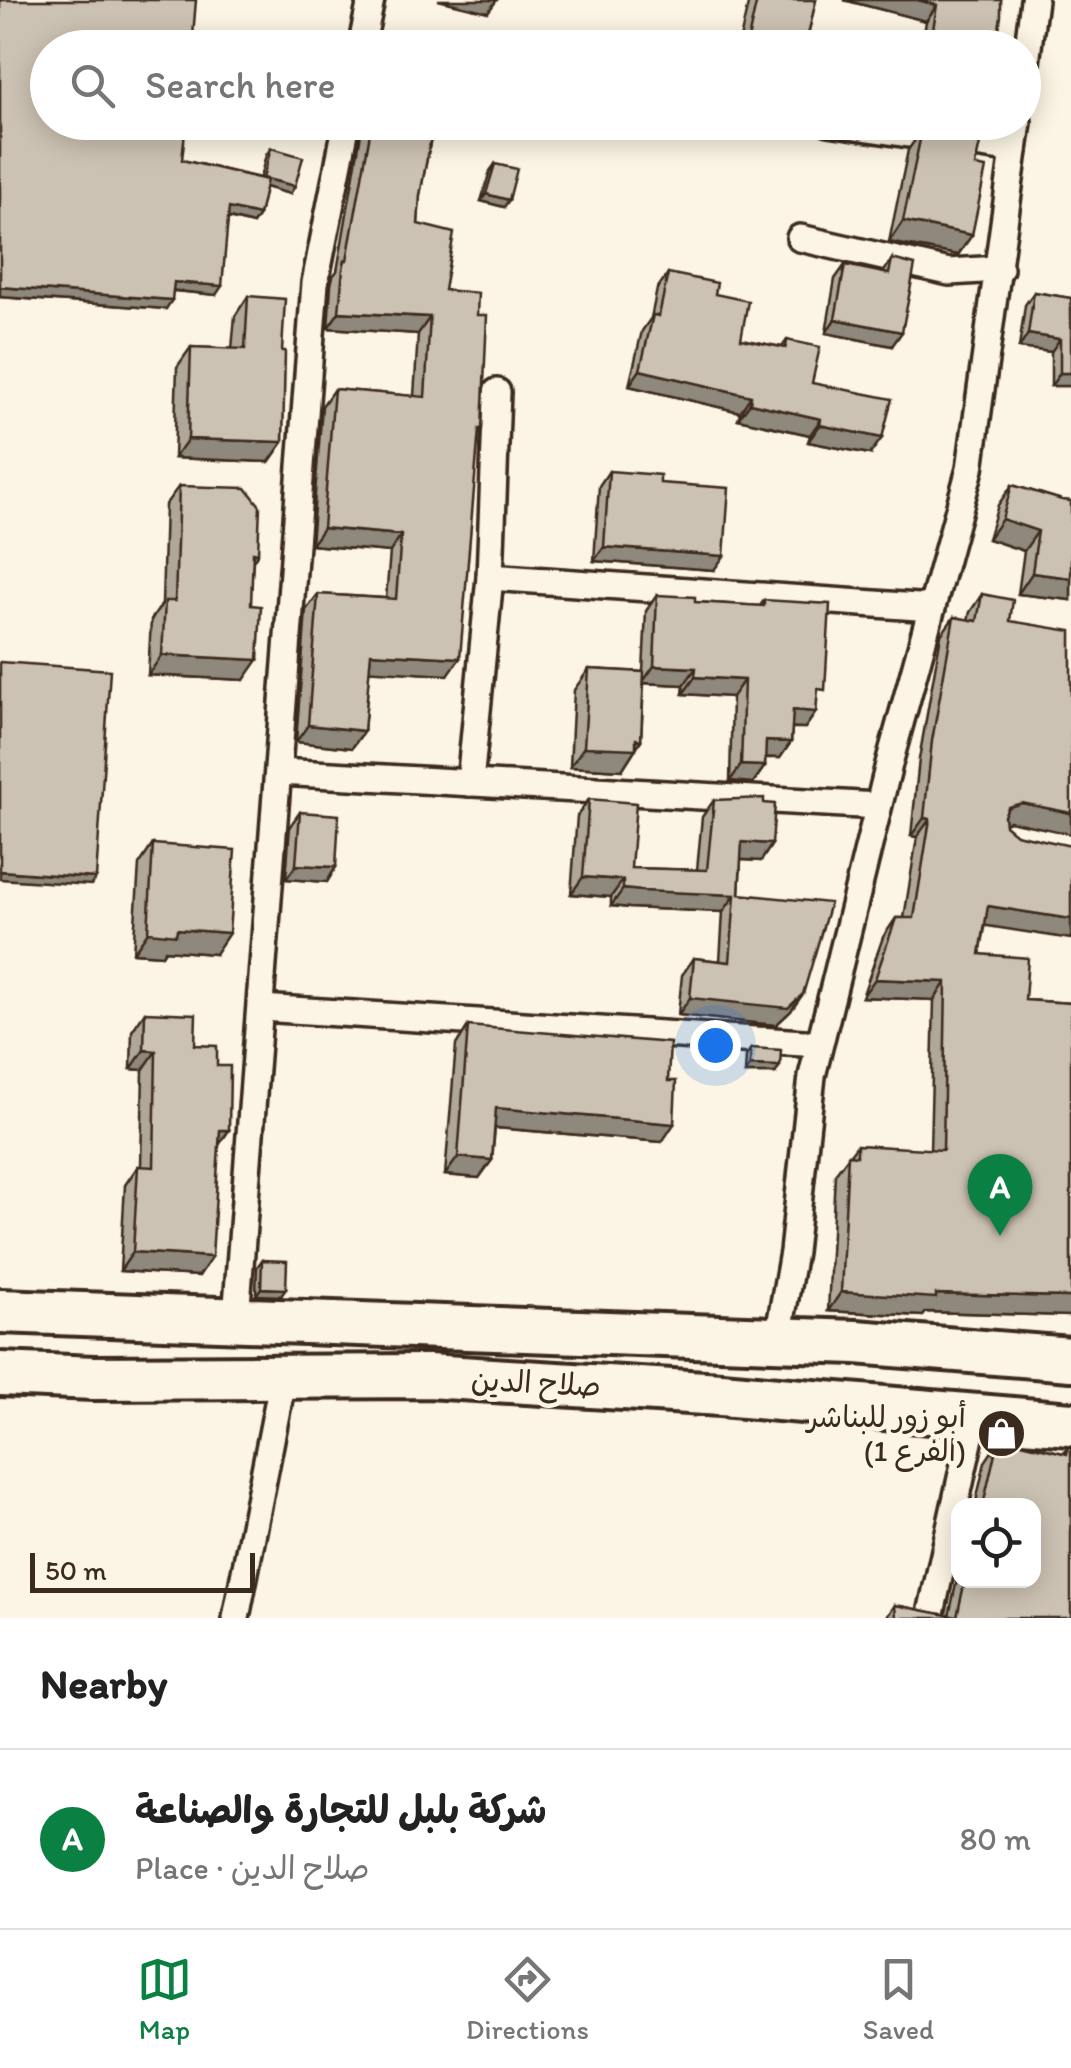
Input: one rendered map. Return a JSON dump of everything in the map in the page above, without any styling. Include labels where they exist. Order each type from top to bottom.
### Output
[{"type":"highway","name":"صلاح الدين","points":[[0,1311],[778,1338],[1071,1359]]},
{"type":"highway","name":"صلاح الدين","points":[[0,1374],[94,1378],[428,1376],[721,1394],[1071,1424]]},
{"type":"street","points":[[364,30],[370,0]]},
{"type":"street","points":[[1030,30],[1034,0]]},
{"type":"street","points":[[236,1318],[315,283],[343,140]]},
{"type":"street","points":[[948,140],[1014,150]]},
{"type":"street","points":[[778,1338],[793,1252],[812,1076],[878,806],[970,469],[1015,140]]},
{"type":"street","points":[[800,238],[949,272],[1000,269]]},
{"type":"street","points":[[470,783],[490,577],[497,392]]},
{"type":"street","points":[[490,577],[932,608]]},
{"type":"street","points":[[279,772],[878,806]]},
{"type":"street","points":[[261,1008],[820,1044]]},
{"type":"street","points":[[236,1618],[283,1378]]},
{"type":"street","points":[[930,1618],[975,1415]]},
{"type":"building","points":[[0,0],[196,0],[194,30],[30,30],[30,140],[184,140],[182,160],[267,180],[259,215],[229,208],[222,286],[174,282],[172,300],[0,287]]},
{"type":"building","points":[[757,0],[816,0],[809,30],[750,30]]},
{"type":"building","points":[[918,0],[1001,0],[999,30],[933,30],[937,5]]},
{"type":"building","points":[[369,140],[431,140],[418,224],[454,233],[444,290],[478,293],[477,315],[487,315],[482,429],[460,658],[371,653],[364,731],[308,725],[318,594],[396,599],[401,535],[323,528],[334,389],[425,397],[430,317],[339,312]]},
{"type":"building","points":[[920,140],[981,140],[975,166],[986,168],[972,235],[903,221]]},
{"type":"building","points":[[271,148],[303,157],[295,186],[263,178]]},
{"type":"building","points":[[495,164],[517,169],[509,200],[486,194]]},
{"type":"building","points":[[892,259],[915,265],[902,332],[835,319],[845,265],[889,274]]},
{"type":"building","points":[[668,273],[717,283],[715,294],[748,301],[741,339],[786,348],[787,340],[820,347],[812,383],[892,399],[882,438],[820,425],[821,419],[750,403],[751,396],[640,370],[653,315],[659,316]]},
{"type":"building","points":[[1034,292],[1071,298],[1071,373],[1060,373],[1060,339],[1028,334]]},
{"type":"building","points":[[248,296],[285,299],[283,442],[188,439],[191,347],[245,349]]},
{"type":"building","points":[[609,471],[660,475],[660,483],[729,488],[724,556],[604,547]]},
{"type":"building","points":[[1012,485],[1071,501],[1071,578],[1032,573],[1038,531],[1002,519]]},
{"type":"building","points":[[179,486],[246,488],[260,506],[251,605],[261,606],[258,660],[162,655],[165,601],[175,601]]},
{"type":"building","points":[[982,594],[1013,600],[1010,621],[1071,631],[1071,813],[1022,803],[1008,807],[1004,816],[1005,825],[1016,834],[1071,846],[1071,919],[988,906],[980,954],[1028,958],[1025,1000],[1071,1003],[1071,1297],[936,1294],[936,1298],[841,1292],[848,1155],[857,1156],[857,1145],[943,1150],[946,982],[875,979],[896,918],[914,918],[930,819],[924,818],[932,741],[954,617],[977,621]]},
{"type":"building","points":[[657,595],[695,597],[695,602],[764,606],[764,600],[830,604],[825,690],[818,689],[816,712],[793,710],[791,742],[766,741],[765,766],[741,765],[744,680],[695,677],[696,668],[654,666]]},
{"type":"building","points":[[0,662],[110,670],[96,878],[0,871]]},
{"type":"building","points":[[589,669],[644,672],[641,740],[636,739],[636,749],[584,747]]},
{"type":"building","points":[[764,798],[764,803],[775,804],[772,844],[742,842],[739,894],[830,903],[803,994],[788,1008],[690,998],[694,958],[730,962],[735,895],[623,889],[623,880],[583,877],[589,799],[636,803],[631,868],[707,870],[714,800]]},
{"type":"building","points":[[300,812],[339,815],[336,867],[296,865]]},
{"type":"building","points":[[153,844],[235,850],[229,933],[177,929],[176,935],[148,932]]},
{"type":"building","points":[[145,1012],[196,1014],[195,1045],[217,1046],[217,1066],[230,1066],[229,1130],[220,1130],[212,1257],[133,1252],[138,1166],[154,1167],[156,1051],[144,1050]]},
{"type":"building","points":[[468,1026],[670,1043],[668,1081],[676,1081],[674,1124],[496,1108],[492,1160],[458,1157]]},
{"type":"building","points":[[751,1048],[781,1050],[780,1066],[750,1065]]},
{"type":"building","points":[[262,1260],[287,1261],[286,1289],[261,1288]]},
{"type":"building","points":[[1009,1440],[1067,1454],[1071,1448],[1071,1618],[896,1618],[895,1605],[957,1617],[963,1588],[1041,1588],[1041,1498],[985,1498],[997,1444],[1008,1447]]},
{"type":"place","name":"شركة بلبل للتجارة والصناعة","points":[[1000,1236]]},
{"type":"place","name":"أبو زور للبناشر (الفرع 1)","points":[[1001,1434]]}]
